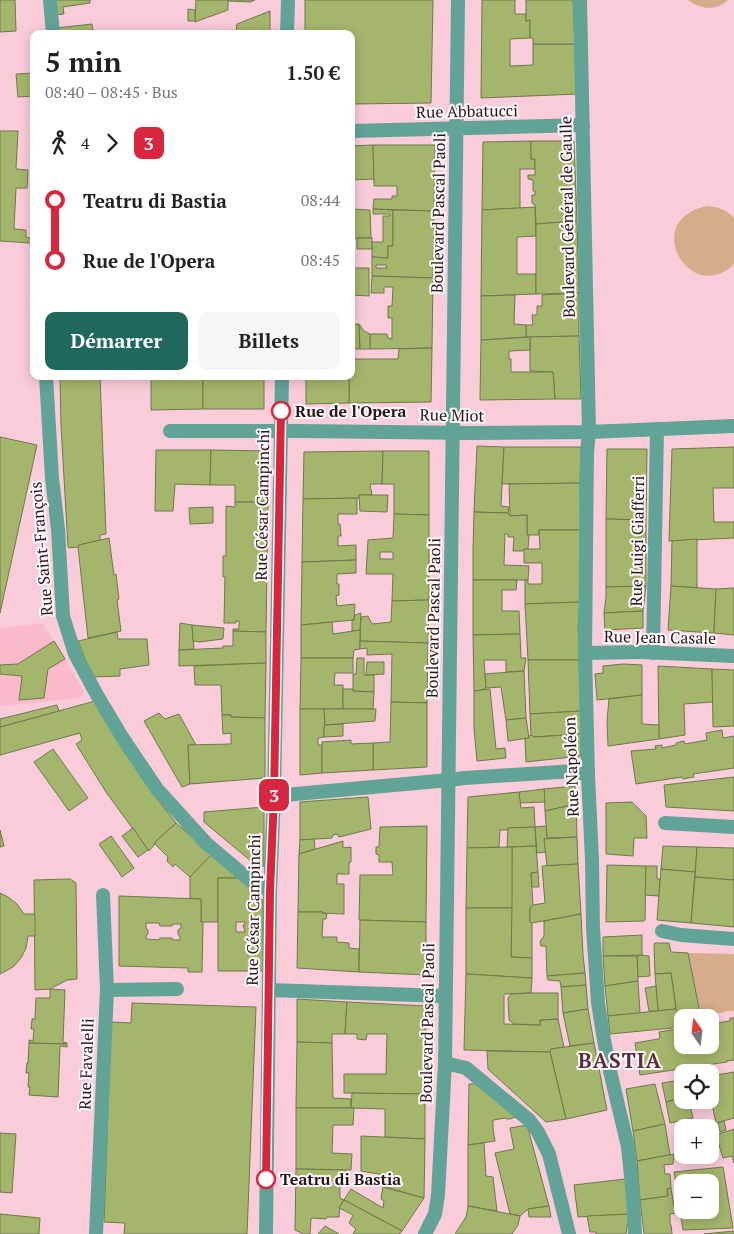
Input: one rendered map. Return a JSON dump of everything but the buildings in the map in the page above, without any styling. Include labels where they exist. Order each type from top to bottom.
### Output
[{"type":"street","points":[[50,0],[53,30]]},
{"type":"street","points":[[287,30],[288,0]]},
{"type":"street","name":"Boulevard Pascal Paoli","points":[[425,1234],[435,1214],[438,1195],[445,1063],[458,0]]},
{"type":"street","name":"Boulevard Général de Gaulle","points":[[580,0],[589,432]]},
{"type":"street","name":"Rue Abbatucci","points":[[355,131],[583,125]]},
{"type":"street","name":"Rue Saint-François","points":[[46,380],[63,616],[75,654],[122,737],[152,781],[174,808],[206,843],[252,882],[270,891]]},
{"type":"street","name":"Rue César Campinchi","points":[[266,1234],[270,891],[274,796],[282,380]]},
{"type":"street","name":"Rue Miot","points":[[170,431],[589,432],[734,426]]},
{"type":"street","name":"Rue Luigi Giafferri","points":[[647,653],[657,429]]},
{"type":"street","name":"Rue Napoléon","points":[[589,432],[587,452],[585,653],[592,860],[592,928],[598,1003],[607,1056],[628,1148],[635,1234]]},
{"type":"street","name":"Rue Jean Casale","points":[[585,653],[734,656]]},
{"type":"street","points":[[274,796],[465,778],[574,772],[588,774]]},
{"type":"street","points":[[665,823],[734,826]]},
{"type":"street","name":"Rue Favalelli","points":[[96,1234],[107,990],[103,895]]},
{"type":"street","points":[[662,931],[681,935],[734,939]]},
{"type":"street","points":[[107,990],[177,989]]},
{"type":"street","points":[[269,990],[445,996]]},
{"type":"street","points":[[445,1063],[466,1068],[528,1120],[538,1132],[549,1154],[569,1234]]},
{"type":"shaded area","points":[[688,0],[728,0],[719,6],[708,8],[698,6]]},
{"type":"shaded area","points":[[707,206],[728,212],[734,218],[734,264],[718,274],[702,275],[689,268],[679,256],[674,242],[676,227],[687,214]]},
{"type":"shaded area","points":[[42,623],[84,692],[78,698],[0,706],[0,628]]},
{"type":"shaded area","points":[[688,953],[734,954],[734,1011],[719,1013],[719,1009],[699,1009]]},
{"type":"bus line","name":"3","points":[[266,1179],[270,891],[274,796],[281,411]]},
{"type":"place","name":"Rue de l'Opera","points":[[281,411]]},
{"type":"place","name":"Teatru di Bastia","points":[[266,1179]]},
{"type":"district","name":"BASTIA","points":[[620,1061]]}]
